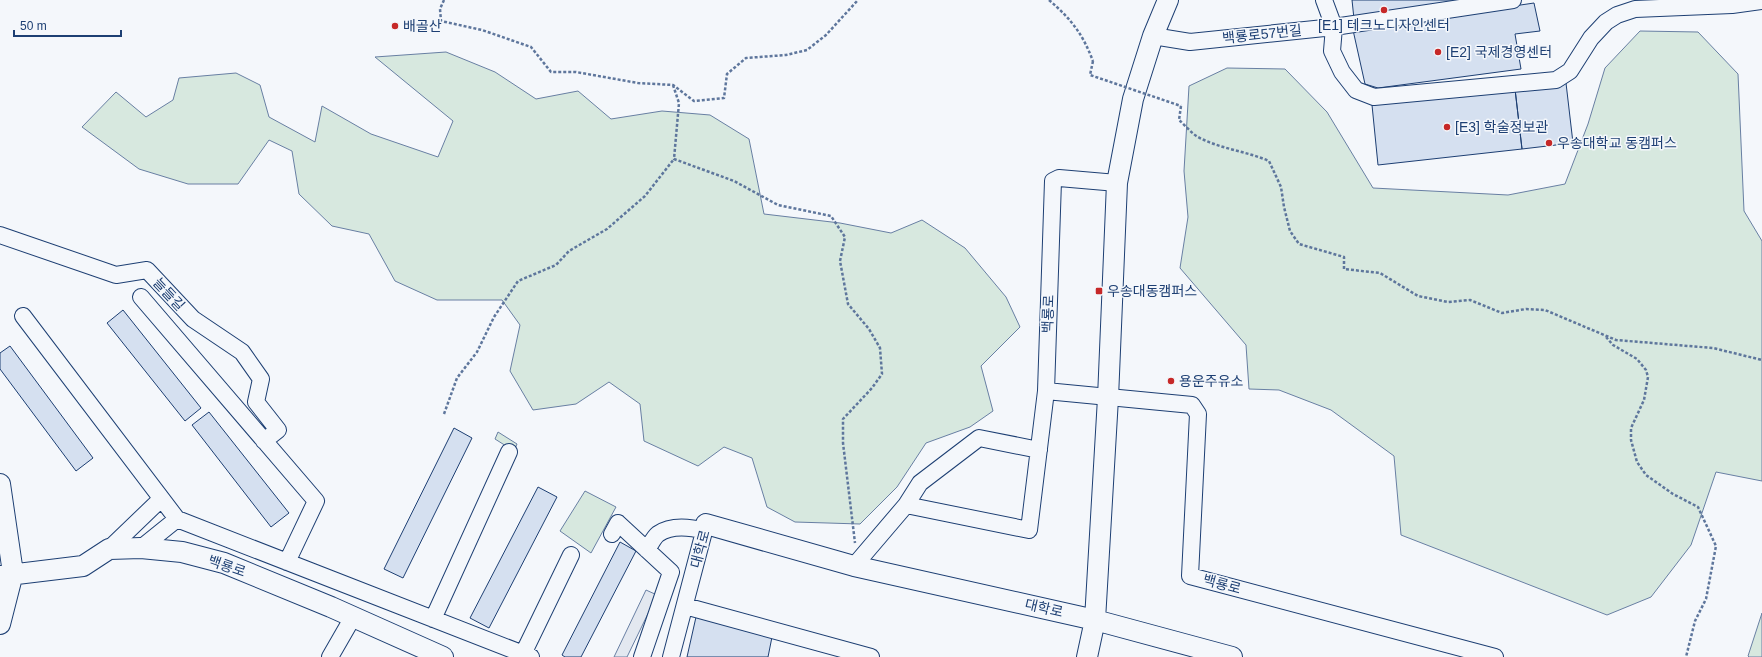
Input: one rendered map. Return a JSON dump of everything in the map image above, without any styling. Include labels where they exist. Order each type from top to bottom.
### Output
[{"type":"main road","points":[[1086,657],[1095,620],[1108,398],[1117,183],[1133,98],[1153,36],[1168,0]]},
{"type":"main road","points":[[0,484],[7,575],[0,624]]},
{"type":"main road","name":"대학로","points":[[706,528],[858,562],[1095,620],[1232,657]]},
{"type":"main road","name":"백룡로","points":[[109,549],[141,548],[182,552],[224,563],[353,616],[443,657]]},
{"type":"main road","points":[[7,575],[83,566],[109,549]]},
{"type":"street","points":[[1324,0],[1334,27],[1332,51],[1342,72],[1356,90],[1374,97],[1556,80],[1570,72],[1591,38],[1606,22],[1617,15],[1635,9],[1732,5],[1762,1]]},
{"type":"street","name":"백룡로57번길","points":[[1153,36],[1190,42],[1334,27],[1513,0]]},
{"type":"street","name":"백룡로","points":[[906,505],[1029,530],[1046,392],[1053,181],[1059,178],[1117,183]]},
{"type":"street","name":"늘들길","points":[[0,235],[116,275],[147,270],[193,319],[242,352],[261,378],[256,402],[278,430],[264,441]]},
{"type":"street","points":[[140,297],[316,501],[287,562]]},
{"type":"street","points":[[23,316],[177,519],[527,656],[570,555]]},
{"type":"street","points":[[1046,392],[1108,398]]},
{"type":"street","name":"백룡로","points":[[1108,398],[1192,405],[1198,414],[1190,576],[1485,656]]},
{"type":"street","points":[[858,562],[906,505],[920,483],[979,438],[1039,450]]},
{"type":"street","points":[[433,619],[509,452]]},
{"type":"street","points":[[109,549],[161,499]]},
{"type":"street","points":[[141,548],[177,519]]},
{"type":"street","points":[[612,534],[618,523],[671,572],[642,657]]},
{"type":"street","points":[[647,550],[657,534],[674,528],[706,528]]},
{"type":"street","name":"대학로","points":[[671,657],[706,528]]},
{"type":"street","points":[[685,606],[870,657]]},
{"type":"street","points":[[330,657],[353,616]]},
{"type":"path","points":[[444,0],[440,9],[441,21],[482,30],[531,47],[551,72],[576,72],[638,83],[673,85],[694,101],[724,98],[727,74],[746,58],[786,55],[807,50],[826,35],[858,0]]},
{"type":"path","points":[[1049,0],[1060,9],[1082,34],[1093,61],[1090,75],[1181,106],[1179,120],[1196,136],[1219,147],[1252,154],[1269,161],[1281,186],[1290,231],[1299,244],[1344,257],[1344,270],[1380,273],[1418,296],[1448,302],[1470,300],[1502,313],[1526,309],[1545,310],[1616,340],[1712,348],[1762,360]]},
{"type":"path","points":[[444,414],[457,378],[477,352],[494,317],[518,281],[556,265],[569,251],[607,229],[645,196],[674,159],[679,103],[673,85]]},
{"type":"path","points":[[674,159],[734,181],[778,205],[831,216],[844,237],[840,262],[848,304],[869,329],[880,348],[882,374],[872,388],[843,419],[843,442],[858,562]]},
{"type":"path","points":[[1606,336],[1613,345],[1637,358],[1646,370],[1648,378],[1644,400],[1631,428],[1631,440],[1637,462],[1646,475],[1673,494],[1698,507],[1716,546],[1706,599],[1695,621],[1686,657]]},
{"type":"shaded area","points":[[1640,31],[1698,32],[1738,74],[1744,211],[1762,241],[1762,481],[1716,472],[1691,545],[1651,597],[1607,615],[1401,535],[1394,456],[1331,410],[1279,390],[1249,389],[1246,345],[1180,268],[1188,217],[1184,171],[1189,86],[1227,68],[1285,69],[1327,112],[1373,188],[1508,195],[1565,184],[1588,124],[1605,68]]},
{"type":"shaded area","points":[[446,52],[495,72],[536,99],[578,91],[611,119],[662,111],[710,115],[749,139],[764,214],[840,223],[891,233],[922,220],[965,248],[1006,297],[1020,327],[981,366],[993,411],[970,427],[926,443],[897,487],[860,524],[795,522],[767,507],[752,458],[724,447],[698,466],[644,441],[640,404],[609,382],[576,404],[533,410],[510,371],[520,325],[502,300],[437,300],[395,281],[369,234],[332,226],[299,194],[292,151],[269,140],[238,184],[188,184],[139,169],[82,127],[116,92],[146,117],[173,100],[179,78],[236,73],[260,85],[269,117],[315,142],[322,106],[371,134],[438,157],[453,121],[375,57]]},
{"type":"shaded area","points":[[498,432],[517,444],[514,451],[495,439]]},
{"type":"shaded area","points":[[585,491],[616,507],[591,553],[560,531]]},
{"type":"shaded area","points":[[646,590],[657,595],[627,657],[614,657]]},
{"type":"shaded area","points":[[1762,613],[1762,657],[1749,657],[1748,656]]},
{"type":"building","name":"[E1] 테크노디자인센터","points":[[1352,0],[1475,0],[1354,19]]},
{"type":"building","name":"[E2] 국제경영센터","points":[[1534,3],[1540,31],[1515,34],[1521,69],[1378,88],[1365,84],[1353,30]]},
{"type":"building","points":[[1566,83],[1573,143],[1522,149],[1515,89]]},
{"type":"building","name":"[E3] 학술정보관","points":[[1515,89],[1522,149],[1378,165],[1372,105]]},
{"type":"building","points":[[123,310],[201,408],[185,421],[107,323]]},
{"type":"building","points":[[10,346],[93,458],[76,471],[0,369],[0,353]]},
{"type":"building","points":[[209,412],[289,513],[271,527],[192,425]]},
{"type":"building","points":[[454,428],[472,438],[403,578],[384,569]]},
{"type":"building","points":[[538,487],[557,497],[489,628],[470,618]]},
{"type":"building","points":[[620,542],[636,551],[581,657],[565,657],[562,655]]},
{"type":"building","points":[[696,617],[772,637],[768,657],[687,657]]},
{"type":"place","name":"[E1] 테크노디자인센터","points":[[1384,10]]},
{"type":"place","name":"배골산","points":[[395,26]]},
{"type":"place","name":"[E2] 국제경영센터","points":[[1438,52]]},
{"type":"place","name":"[E3] 학술정보관","points":[[1447,127]]},
{"type":"place","name":"우송대학교 동캠퍼스","points":[[1549,143]]},
{"type":"place","name":"우송대동캠퍼스","points":[[1099,291]]},
{"type":"place","name":"용운주유소","points":[[1171,381]]}]
